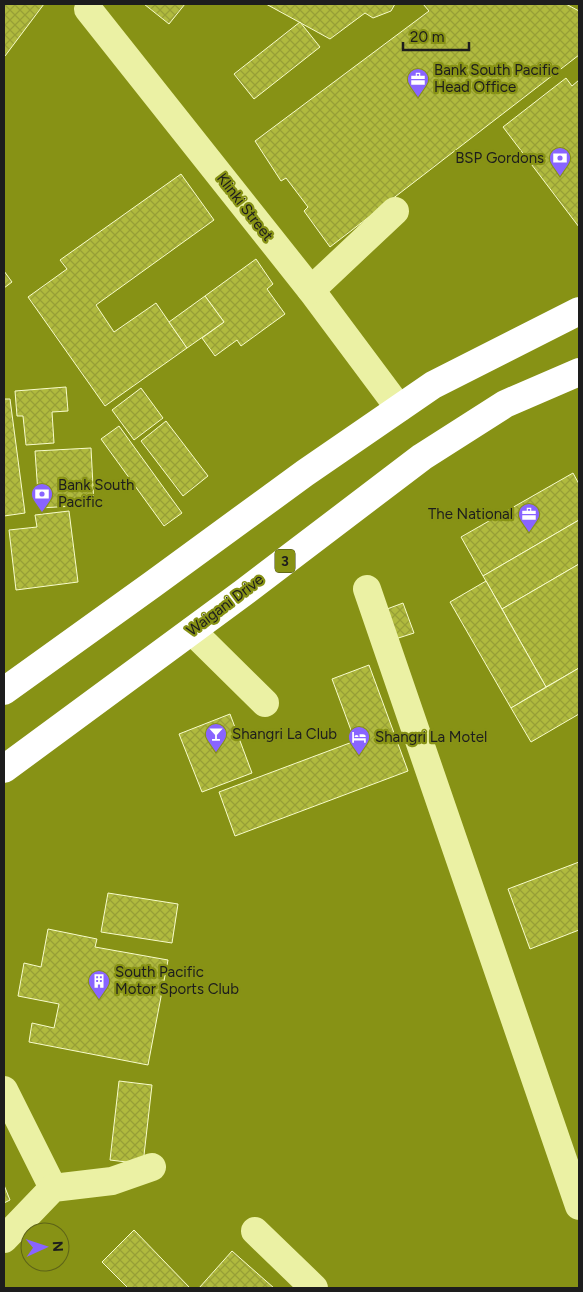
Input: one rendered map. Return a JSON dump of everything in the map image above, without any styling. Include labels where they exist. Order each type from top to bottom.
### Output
[{"type":"highway","points":[[6,684],[153,584],[305,473],[433,385],[579,311]]},
{"type":"highway","name":"Waigani Drive","points":[[4,769],[192,631],[422,457],[505,404],[579,372]]},
{"type":"street","name":"Klinki Street","points":[[88,9],[311,290],[399,408]]},
{"type":"street","points":[[311,290],[394,211]]},
{"type":"street","points":[[367,589],[579,1206]]},
{"type":"street","points":[[192,631],[265,703]]},
{"type":"street","points":[[4,1090],[53,1188]]},
{"type":"street","points":[[4,1239],[53,1188],[112,1181],[152,1167]]},
{"type":"street","points":[[255,1231],[314,1288]]},
{"type":"building","points":[[4,4],[44,4],[5,56],[4,55]]},
{"type":"building","points":[[144,4],[185,4],[169,24]]},
{"type":"building","points":[[266,4],[395,4],[391,11],[373,18],[365,13],[330,39]]},
{"type":"building","name":"Bank South Pacific Head Office","points":[[423,4],[566,4],[579,11],[579,55],[330,247],[304,211],[308,207],[286,178],[281,181],[255,141],[429,11]]},
{"type":"building","points":[[300,22],[320,47],[254,99],[234,74]]},
{"type":"building","name":"BSP Gordons","points":[[566,78],[572,86],[579,80],[579,227],[503,127]]},
{"type":"building","points":[[181,174],[214,220],[96,305],[114,332],[156,303],[187,348],[105,406],[28,297],[67,269],[60,260]]},
{"type":"building","points":[[256,259],[273,284],[267,289],[285,314],[241,346],[237,340],[215,356],[202,338],[224,322],[205,296]]},
{"type":"building","points":[[4,271],[12,282],[4,288]]},
{"type":"building","points":[[205,296],[224,322],[187,348],[169,322]]},
{"type":"building","points":[[66,387],[68,411],[52,412],[54,443],[26,445],[23,416],[17,416],[15,391]]},
{"type":"building","points":[[141,388],[163,418],[134,440],[112,410]]},
{"type":"building","points":[[4,399],[10,399],[25,513],[4,516]]},
{"type":"building","points":[[166,421],[208,476],[183,496],[141,441]]},
{"type":"building","points":[[119,426],[182,513],[164,526],[101,439]]},
{"type":"building","points":[[91,448],[94,505],[39,508],[35,451]]},
{"type":"building","points":[[573,473],[579,484],[579,520],[483,576],[461,537]]},
{"type":"building","points":[[69,511],[78,582],[16,590],[9,530],[37,527],[35,515]]},
{"type":"building","points":[[579,520],[579,564],[502,609],[483,576]]},
{"type":"building","points":[[579,564],[579,668],[546,687],[502,609]]},
{"type":"building","points":[[486,581],[546,687],[511,708],[450,602]]},
{"type":"building","points":[[403,603],[414,633],[389,641],[379,612]]},
{"type":"building","name":"Shangri La Motel","points":[[369,665],[408,771],[235,836],[219,792],[355,741],[332,679]]},
{"type":"building","points":[[579,668],[579,714],[531,742],[511,708]]},
{"type":"building","name":"Shangri La Club","points":[[230,714],[252,773],[202,792],[179,734]]},
{"type":"building","points":[[579,862],[579,930],[530,949],[508,889]]},
{"type":"building","points":[[108,893],[178,904],[172,943],[101,932]]},
{"type":"building","name":"South Pacific Motor Sports Club","points":[[48,929],[97,939],[95,947],[168,960],[148,1065],[29,1042],[32,1023],[54,1028],[59,1004],[18,996],[24,963],[41,967]]},
{"type":"building","points":[[119,1081],[152,1085],[143,1164],[110,1160]]},
{"type":"building","points":[[4,1185],[10,1200],[4,1203]]},
{"type":"building","points":[[134,1230],[190,1288],[128,1288],[102,1262]]},
{"type":"building","points":[[232,1251],[274,1288],[199,1288]]},
{"type":"place","name":"Bank South Pacific Head Office","points":[[418,98]]},
{"type":"place","name":"BSP Gordons","points":[[560,177]]},
{"type":"place","name":"Bank South Pacific","points":[[42,513]]},
{"type":"place","name":"The National","points":[[529,533]]},
{"type":"place","name":"Shangri La Club","points":[[216,753]]},
{"type":"place","name":"Shangri La Motel","points":[[359,756]]},
{"type":"place","name":"South Pacific Motor Sports Club","points":[[99,1000]]}]
